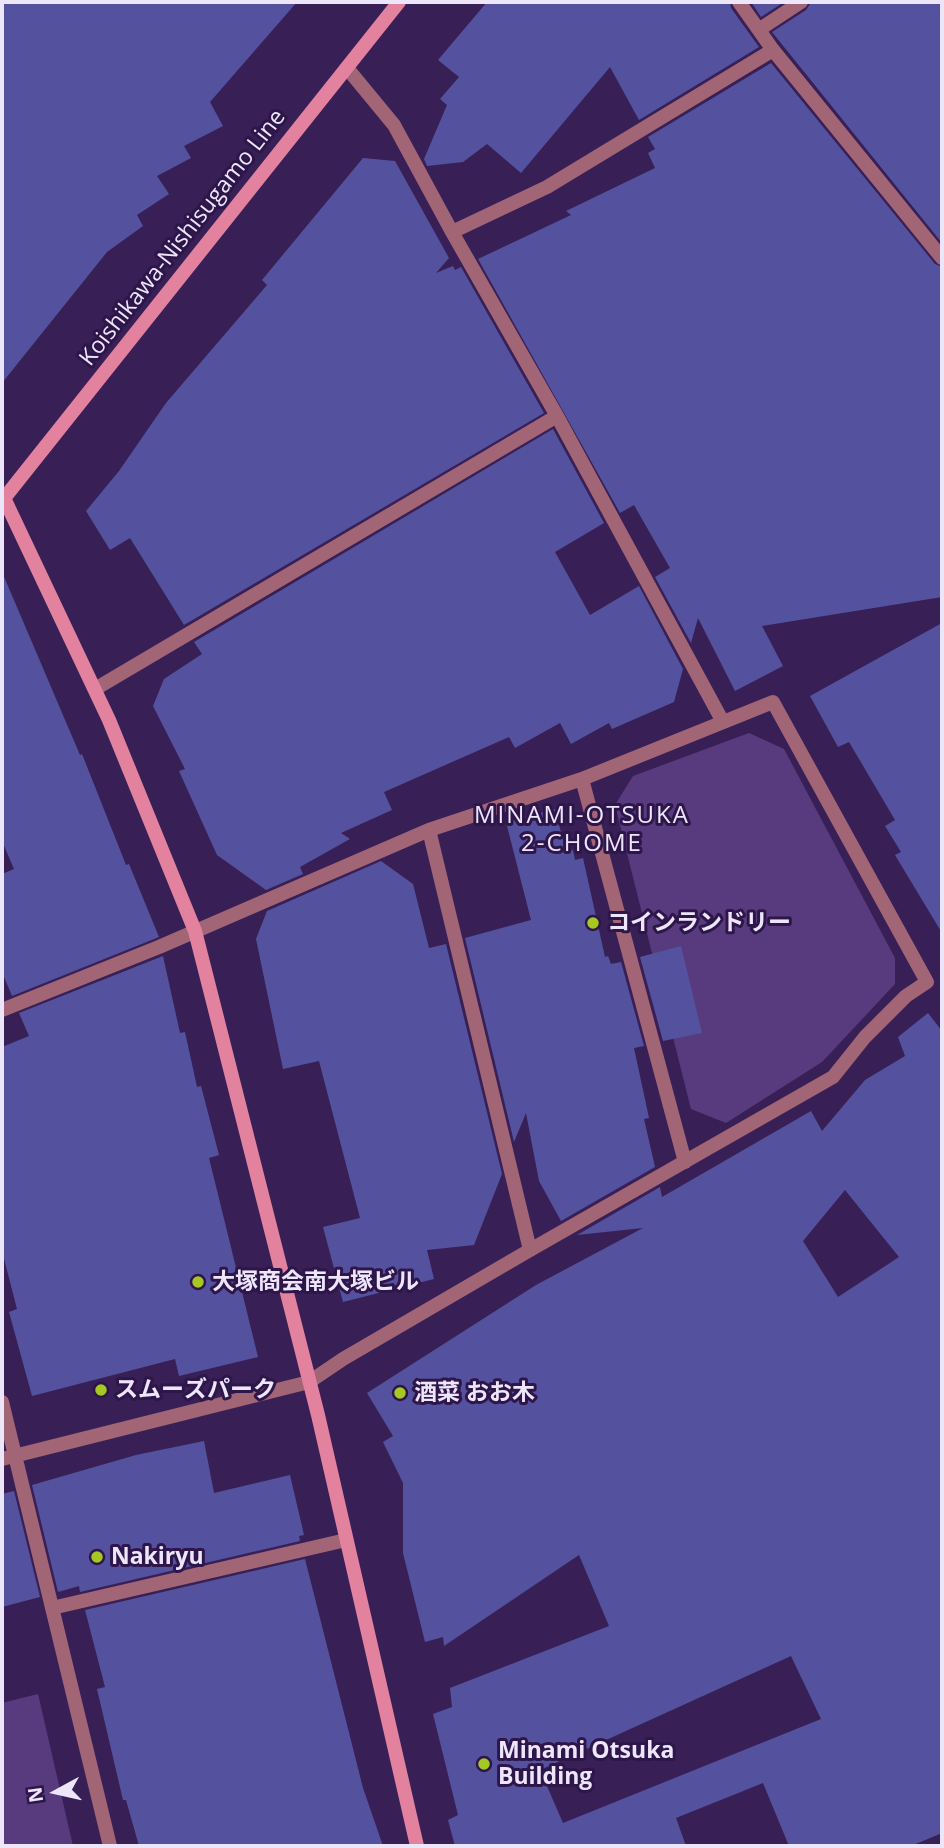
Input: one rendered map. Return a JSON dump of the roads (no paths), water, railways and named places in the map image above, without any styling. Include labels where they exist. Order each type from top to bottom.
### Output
[{"type":"street","name":"Koishikawa-Nishisugamo Line","points":[[3,500],[399,2]]},
{"type":"street","points":[[739,2],[773,50],[942,258]]},
{"type":"street","points":[[760,29],[801,2]]},
{"type":"street","points":[[452,232],[547,187],[773,50]]},
{"type":"street","points":[[348,68],[394,125],[557,416],[723,722]]},
{"type":"street","points":[[95,689],[557,416]]},
{"type":"street","points":[[3,500],[95,689],[195,931],[309,1382],[417,1846]]},
{"type":"street","points":[[2,1010],[195,931],[429,830],[582,779],[773,702],[927,982],[898,1004],[865,1037],[833,1077],[530,1250],[309,1382],[9,1457]]},
{"type":"street","points":[[582,779],[685,1162]]},
{"type":"street","points":[[429,830],[530,1250]]},
{"type":"street","points":[[2,1402],[9,1457],[52,1608],[110,1846]]},
{"type":"street","points":[[52,1608],[346,1540]]},
{"type":"place","name":"コインランドリー","points":[[593,923]]},
{"type":"place","name":"大塚商会南大塚ビル","points":[[198,1282]]},
{"type":"place","name":"スムーズパーク","points":[[101,1390]]},
{"type":"place","name":"酒菜 おお木","points":[[400,1393]]},
{"type":"place","name":"Nakiryu","points":[[97,1557]]},
{"type":"place","name":"Minami Otsuka Building","points":[[484,1764]]},
{"type":"district","name":"MINAMI-OTSUKA 2-CHOME","points":[[582,830]]}]
